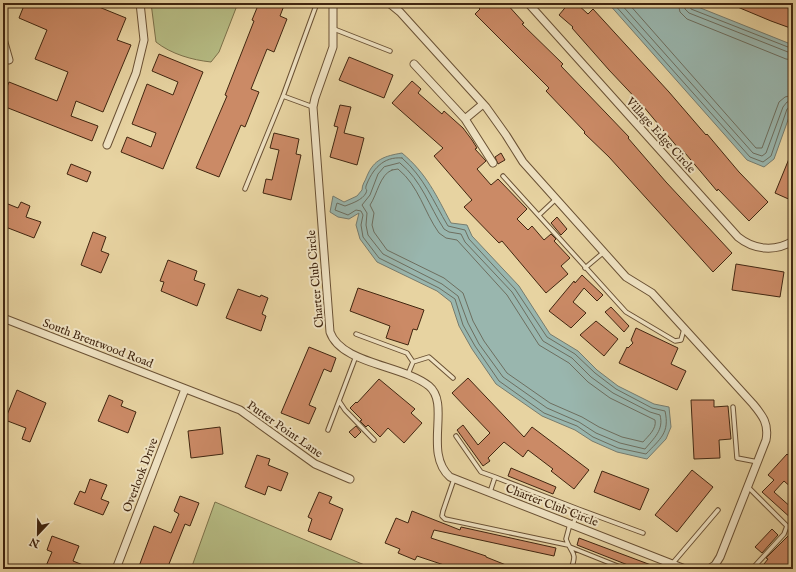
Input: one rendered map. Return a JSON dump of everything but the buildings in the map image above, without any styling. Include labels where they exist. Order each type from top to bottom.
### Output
[{"type":"street","points":[[107,145],[136,72],[144,40],[140,3]]},
{"type":"street","name":"Charter Club Circle","points":[[334,3],[333,47],[315,98],[313,108],[330,332],[333,341],[340,348],[408,375],[429,386],[435,394],[438,414],[438,461],[443,470],[454,478],[685,569]]},
{"type":"street","points":[[389,3],[400,12],[483,104],[503,130],[523,162],[626,277],[652,293],[753,404],[765,420],[768,430],[758,462],[720,557],[715,565],[709,569]]},
{"type":"street","name":"Village Edge Circle","points":[[528,3],[738,237],[751,246],[758,248],[779,247],[793,241]]},
{"type":"street","points":[[3,39],[9,60]]},
{"type":"street","points":[[414,64],[465,119],[493,163]]},
{"type":"street","points":[[465,119],[483,104]]},
{"type":"street","name":"South Brentwood Road","points":[[3,318],[185,389]]},
{"type":"street","name":"Putter Point Lane","points":[[185,389],[246,413],[315,464],[350,480]]},
{"type":"street","name":"Overlook Drive","points":[[116,569],[185,389]]},
{"type":"lane","points":[[245,188],[283,96],[317,3]]},
{"type":"lane","points":[[328,3],[334,3]]},
{"type":"lane","points":[[334,29],[390,51]]},
{"type":"lane","points":[[283,96],[313,108]]},
{"type":"lane","points":[[504,176],[626,312],[678,342],[681,340],[684,328]]},
{"type":"lane","points":[[539,215],[556,198]]},
{"type":"lane","points":[[585,268],[604,252]]},
{"type":"lane","points":[[356,334],[407,353],[413,362]]},
{"type":"lane","points":[[328,430],[356,355]]},
{"type":"lane","points":[[413,362],[429,357],[453,378]]},
{"type":"lane","points":[[408,375],[413,362]]},
{"type":"lane","points":[[339,401],[344,410],[374,440]]},
{"type":"lane","points":[[733,407],[738,458],[758,462]]},
{"type":"lane","points":[[456,436],[481,472],[578,510],[643,533]]},
{"type":"lane","points":[[454,478],[442,516],[445,519],[569,546],[625,569]]},
{"type":"lane","points":[[490,492],[495,478]]},
{"type":"lane","points":[[748,487],[786,526],[784,534],[752,569]]},
{"type":"lane","points":[[571,569],[575,558],[566,536],[578,510]]},
{"type":"lane","points":[[672,564],[718,510]]},
{"type":"green space","points":[[151,3],[238,3],[219,52],[211,62],[182,56],[168,50],[156,42]]},
{"type":"green space","points":[[215,502],[374,569],[191,569]]},
{"type":"water","points":[[608,3],[688,3],[793,45],[793,106],[774,159],[764,167],[747,160]]},
{"type":"water","points":[[402,153],[425,177],[451,223],[467,225],[472,236],[519,286],[550,334],[578,351],[597,370],[618,386],[654,404],[669,407],[671,427],[666,439],[647,459],[617,452],[592,441],[575,430],[542,416],[496,384],[472,349],[459,326],[451,302],[437,291],[377,262],[360,239],[356,225],[359,213],[349,219],[338,217],[330,212],[333,196],[344,202],[357,196],[362,190],[370,170],[377,162],[390,155]]}]
